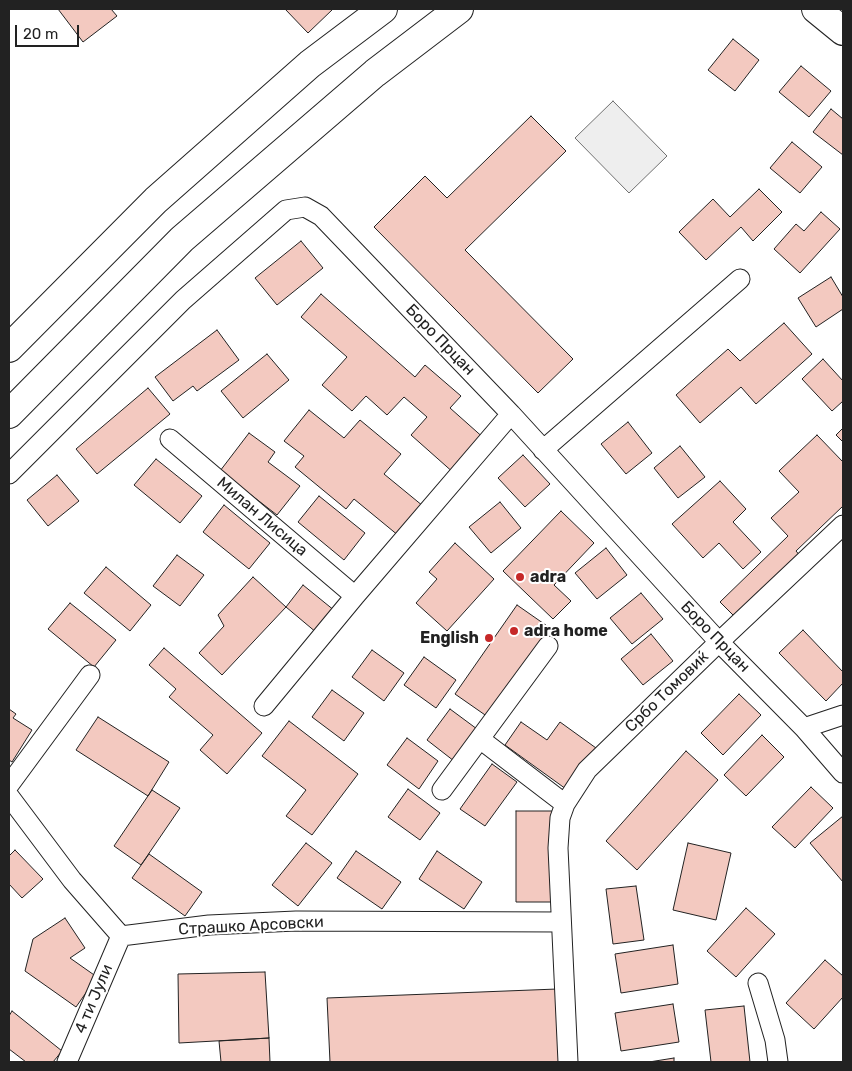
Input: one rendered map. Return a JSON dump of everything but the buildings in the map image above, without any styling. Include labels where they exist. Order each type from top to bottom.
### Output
[{"type":"main road","points":[[9,348],[156,200],[310,64],[383,9]]},
{"type":"main road","points":[[9,414],[182,239],[375,73],[459,9]]},
{"type":"main road","points":[[816,9],[843,31]]},
{"type":"street","name":"Боро Прцан","points":[[9,474],[183,300],[286,210],[305,208],[321,216],[511,414],[719,642],[804,728],[843,773]]},
{"type":"street","points":[[544,450],[740,279]]},
{"type":"street","points":[[264,706],[355,596],[511,414]]},
{"type":"street","name":"Милан Лисица","points":[[170,439],[355,596]]},
{"type":"street","name":"Србо Томовиќ","points":[[568,1062],[558,848],[560,818],[565,804],[587,770],[843,525]]},
{"type":"street","points":[[442,790],[548,646]]},
{"type":"street","points":[[9,785],[90,674]]},
{"type":"street","points":[[804,728],[843,715]]},
{"type":"street","points":[[480,739],[565,804]]},
{"type":"street","points":[[9,796],[72,880],[121,936]]},
{"type":"street","name":"Страшко Арсовски","points":[[121,936],[209,925],[296,921],[561,922]]},
{"type":"street","name":"4 ти Јули","points":[[67,1062],[121,936]]},
{"type":"street","points":[[758,983],[775,1040],[778,1062]]},
{"type":"shaded area","points":[[613,101],[667,156],[629,193],[575,138]]},
{"type":"place","name":"adra","points":[[520,577]]},
{"type":"place","name":"adra home","points":[[514,631]]},
{"type":"place","name":"English","points":[[489,638]]}]
